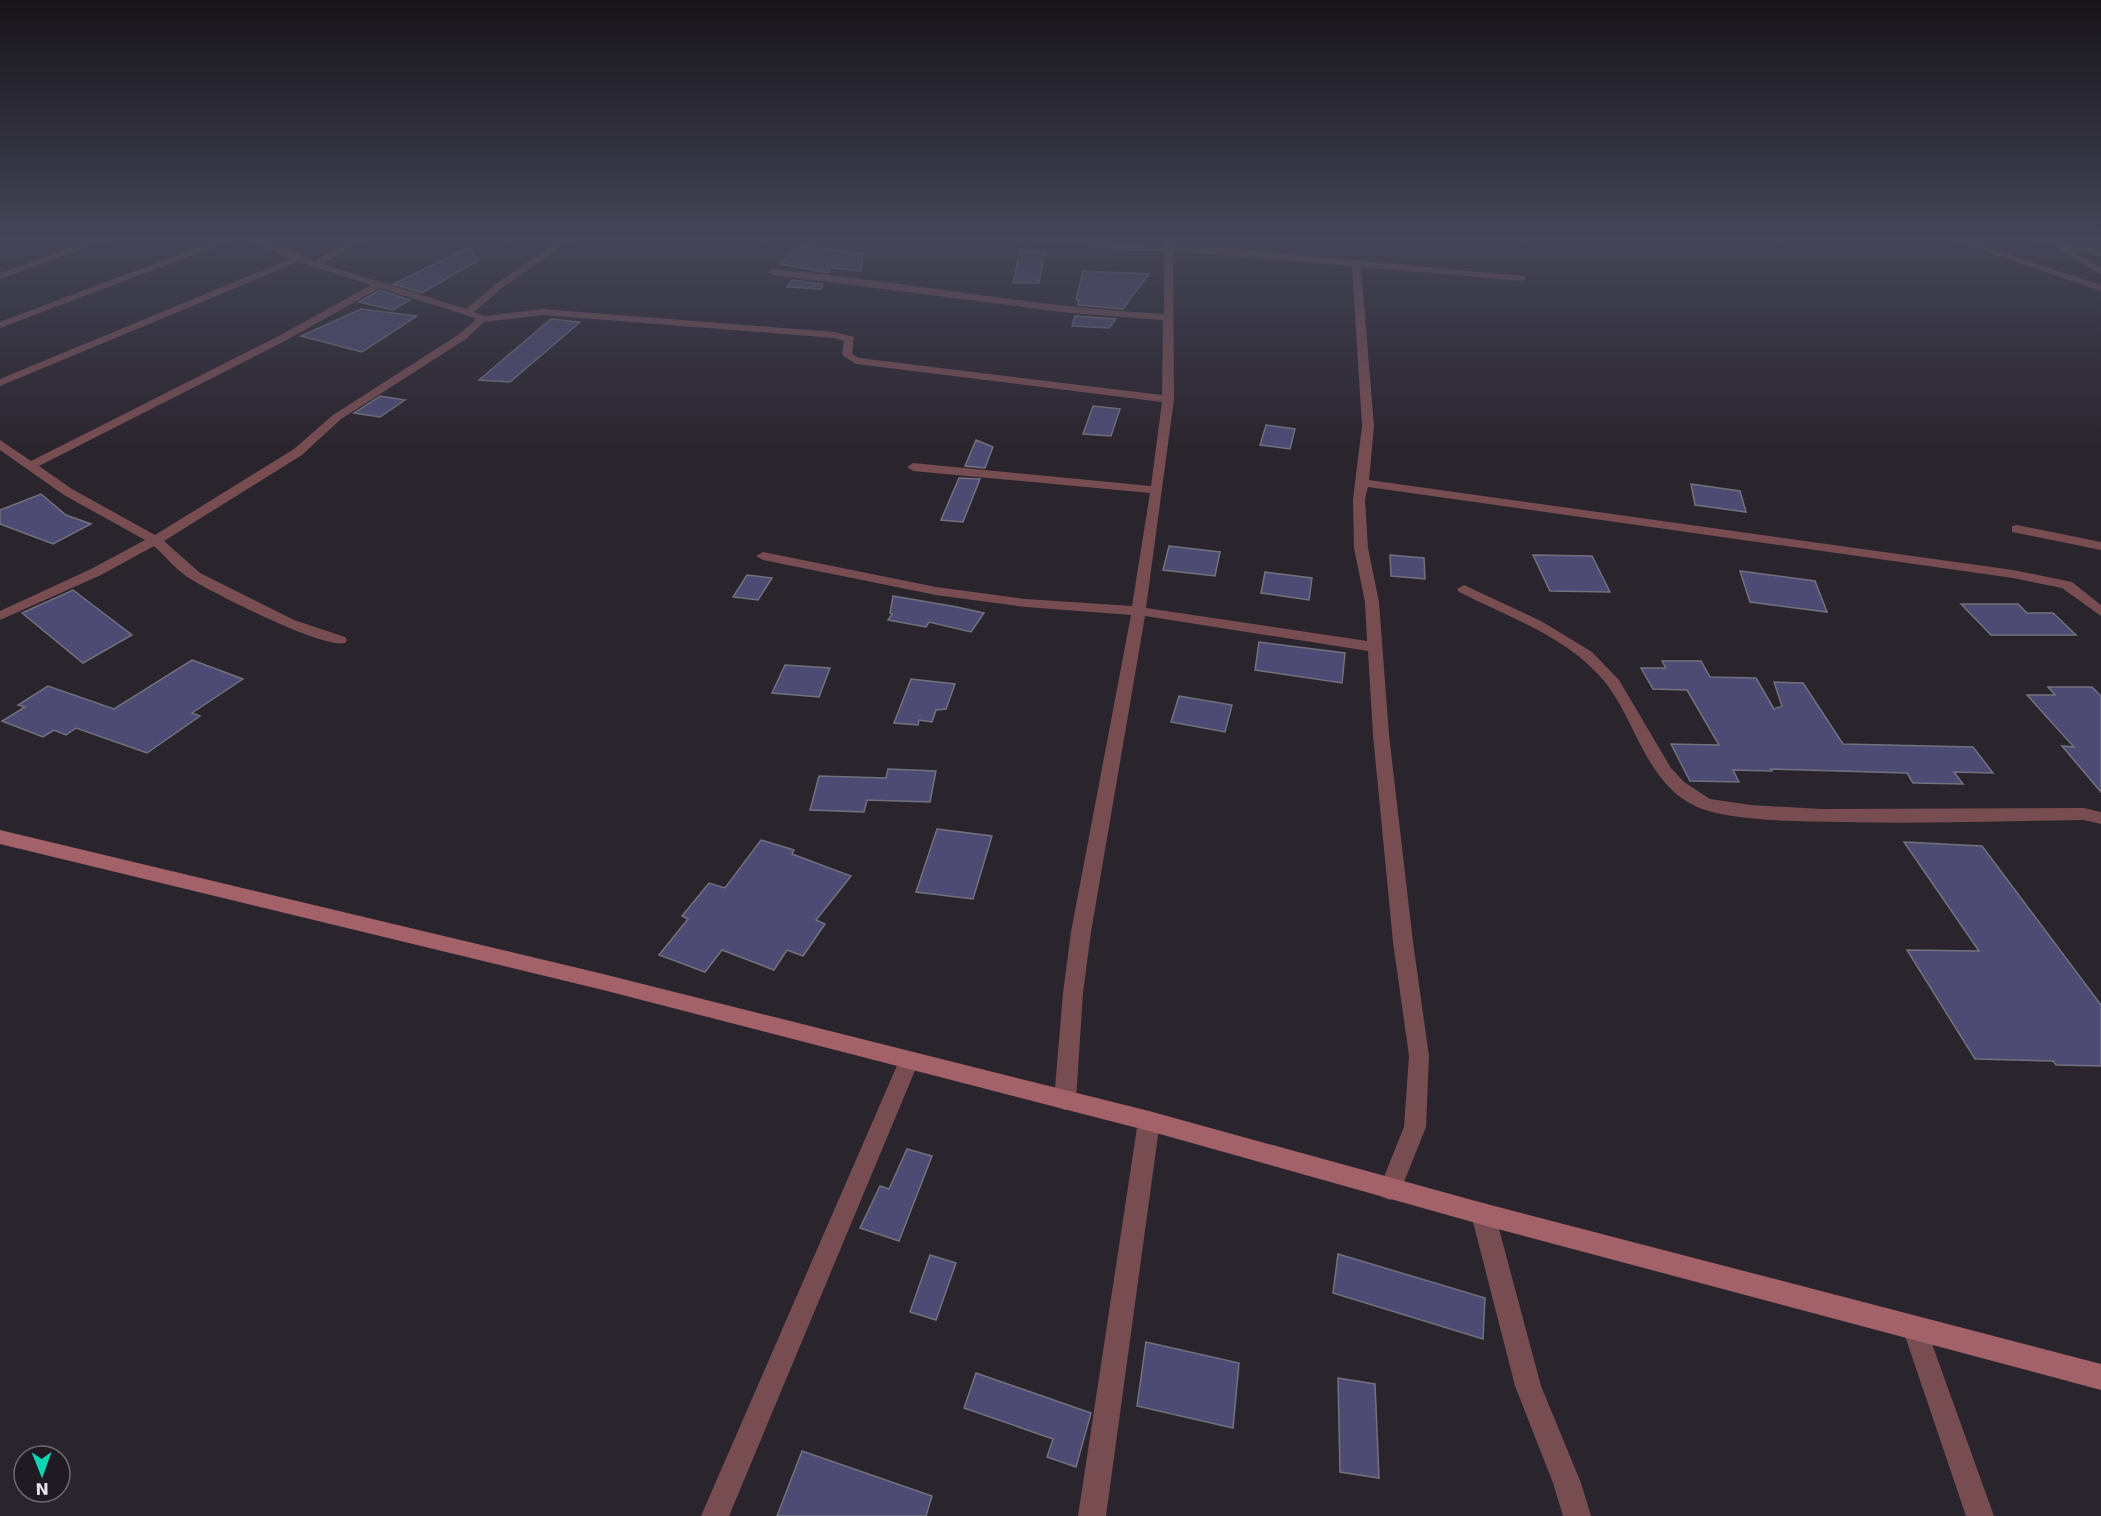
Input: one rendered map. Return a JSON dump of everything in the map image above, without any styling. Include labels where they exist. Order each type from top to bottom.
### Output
[{"type":"main road","points":[[0,837],[591,979],[1149,1121],[1390,1189],[1915,1330],[2101,1377]]},
{"type":"street","points":[[0,325],[49,307]]},
{"type":"street","points":[[0,383],[183,307]]},
{"type":"street","points":[[32,465],[279,340],[339,307]]},
{"type":"street","points":[[451,307],[481,317],[479,320]]},
{"type":"street","points":[[469,312],[475,307]]},
{"type":"street","points":[[1063,307],[1119,314],[1169,317]]},
{"type":"street","points":[[1065,1100],[1073,993],[1081,932],[1157,490],[1168,399],[1169,307]]},
{"type":"street","points":[[1359,307],[1368,426],[1363,483],[1359,499],[1361,548],[1372,602],[1373,647],[1403,942],[1419,1056],[1415,1127],[1390,1189]]},
{"type":"street","points":[[0,616],[156,541],[298,452],[337,417],[462,337],[479,320],[499,316],[543,312],[834,335],[850,339],[847,355],[856,361],[1168,399]]},
{"type":"street","points":[[0,444],[68,492],[156,541],[195,576],[290,623],[340,640]]},
{"type":"street","points":[[913,467],[1157,490]]},
{"type":"street","points":[[1363,483],[2013,574],[2067,585],[2101,612]]},
{"type":"street","points":[[2017,529],[2101,546]]},
{"type":"street","points":[[763,556],[936,591],[1026,603],[1138,611],[1373,647]]},
{"type":"street","points":[[1464,589],[1566,639],[1602,669],[1630,711],[1664,773],[1696,800],[1744,811],[1830,816],[2084,814],[2101,818]]},
{"type":"street","points":[[715,1516],[909,1061]]},
{"type":"street","points":[[1092,1516],[1149,1121]]},
{"type":"street","points":[[1483,1214],[1528,1386],[1567,1483],[1576,1516]]},
{"type":"street","points":[[1915,1330],[1980,1516]]},
{"type":"building","points":[[379,307],[399,307],[393,310]]},
{"type":"building","points":[[1098,307],[1125,307],[1123,309]]},
{"type":"building","points":[[361,309],[417,316],[362,352],[301,336]]},
{"type":"building","points":[[1075,316],[1116,319],[1109,328],[1072,326]]},
{"type":"building","points":[[551,319],[580,322],[510,382],[479,380]]},
{"type":"building","points":[[380,396],[405,400],[380,417],[354,413]]},
{"type":"building","points":[[1093,406],[1120,409],[1111,436],[1083,434]]},
{"type":"building","points":[[1266,425],[1295,429],[1290,449],[1260,445]]},
{"type":"building","points":[[976,440],[993,447],[985,468],[965,466]]},
{"type":"building","points":[[959,478],[980,479],[963,522],[941,520]]},
{"type":"building","points":[[1691,484],[1740,491],[1746,512],[1695,505]]},
{"type":"building","points":[[41,494],[66,515],[91,524],[53,544],[0,524],[0,510]]},
{"type":"building","points":[[1169,546],[1220,552],[1215,576],[1163,570]]},
{"type":"building","points":[[1390,555],[1424,558],[1425,579],[1391,576]]},
{"type":"building","points":[[1533,555],[1592,556],[1610,592],[1550,591]]},
{"type":"building","points":[[1740,571],[1815,581],[1827,612],[1750,602]]},
{"type":"building","points":[[1265,572],[1312,578],[1309,600],[1261,593]]},
{"type":"building","points":[[747,575],[772,578],[758,600],[733,597]]},
{"type":"building","points":[[73,590],[132,635],[83,663],[22,613]]},
{"type":"building","points":[[893,596],[984,613],[971,632],[929,622],[926,627],[888,620],[892,614],[890,613]]},
{"type":"building","points":[[1961,604],[2018,604],[2027,613],[2053,613],[2076,635],[1991,635]]},
{"type":"building","points":[[1259,642],[1345,653],[1342,683],[1255,670]]},
{"type":"building","points":[[192,660],[243,679],[192,713],[200,716],[147,753],[76,728],[66,735],[54,730],[43,737],[2,721],[25,707],[18,705],[48,686],[114,709]]},
{"type":"building","points":[[1662,661],[1701,661],[1710,677],[1756,678],[1774,709],[1782,706],[1774,682],[1803,683],[1843,744],[1973,747],[1993,773],[1954,772],[1963,784],[1913,783],[1907,773],[1771,769],[1772,771],[1733,770],[1739,782],[1690,781],[1671,744],[1719,745],[1687,690],[1653,689],[1641,668],[1666,668]]},
{"type":"building","points":[[785,665],[830,668],[819,697],[772,693]]},
{"type":"building","points":[[911,679],[955,684],[946,709],[936,710],[932,722],[919,720],[918,725],[894,723]]},
{"type":"building","points":[[2048,687],[2092,687],[2101,696],[2101,792],[2062,746],[2074,747],[2027,695],[2055,695]]},
{"type":"building","points":[[1179,696],[1232,705],[1225,732],[1171,722]]},
{"type":"building","points":[[888,769],[936,771],[930,802],[867,800],[864,812],[810,810],[819,776],[886,778]]},
{"type":"building","points":[[937,829],[992,836],[973,899],[916,892]]},
{"type":"building","points":[[761,840],[794,850],[792,854],[851,876],[816,920],[825,924],[803,956],[787,950],[774,970],[722,950],[705,972],[659,955],[688,919],[682,916],[709,883],[725,888]]},
{"type":"building","points":[[1904,842],[1982,846],[2101,1005],[2101,1066],[2056,1065],[2053,1061],[1975,1059],[1907,950],[1979,951]]},
{"type":"building","points":[[907,1149],[932,1156],[899,1241],[860,1228],[880,1186],[889,1189]]},
{"type":"building","points":[[1338,1254],[1485,1298],[1483,1339],[1333,1293]]},
{"type":"building","points":[[930,1255],[956,1263],[936,1320],[910,1312]]},
{"type":"building","points":[[1146,1342],[1239,1363],[1233,1428],[1137,1406]]},
{"type":"building","points":[[976,1373],[1091,1413],[1076,1467],[1047,1457],[1053,1439],[964,1408]]},
{"type":"building","points":[[1338,1378],[1375,1384],[1379,1478],[1340,1472]]},
{"type":"building","points":[[802,1451],[932,1496],[926,1516],[777,1516]]}]
